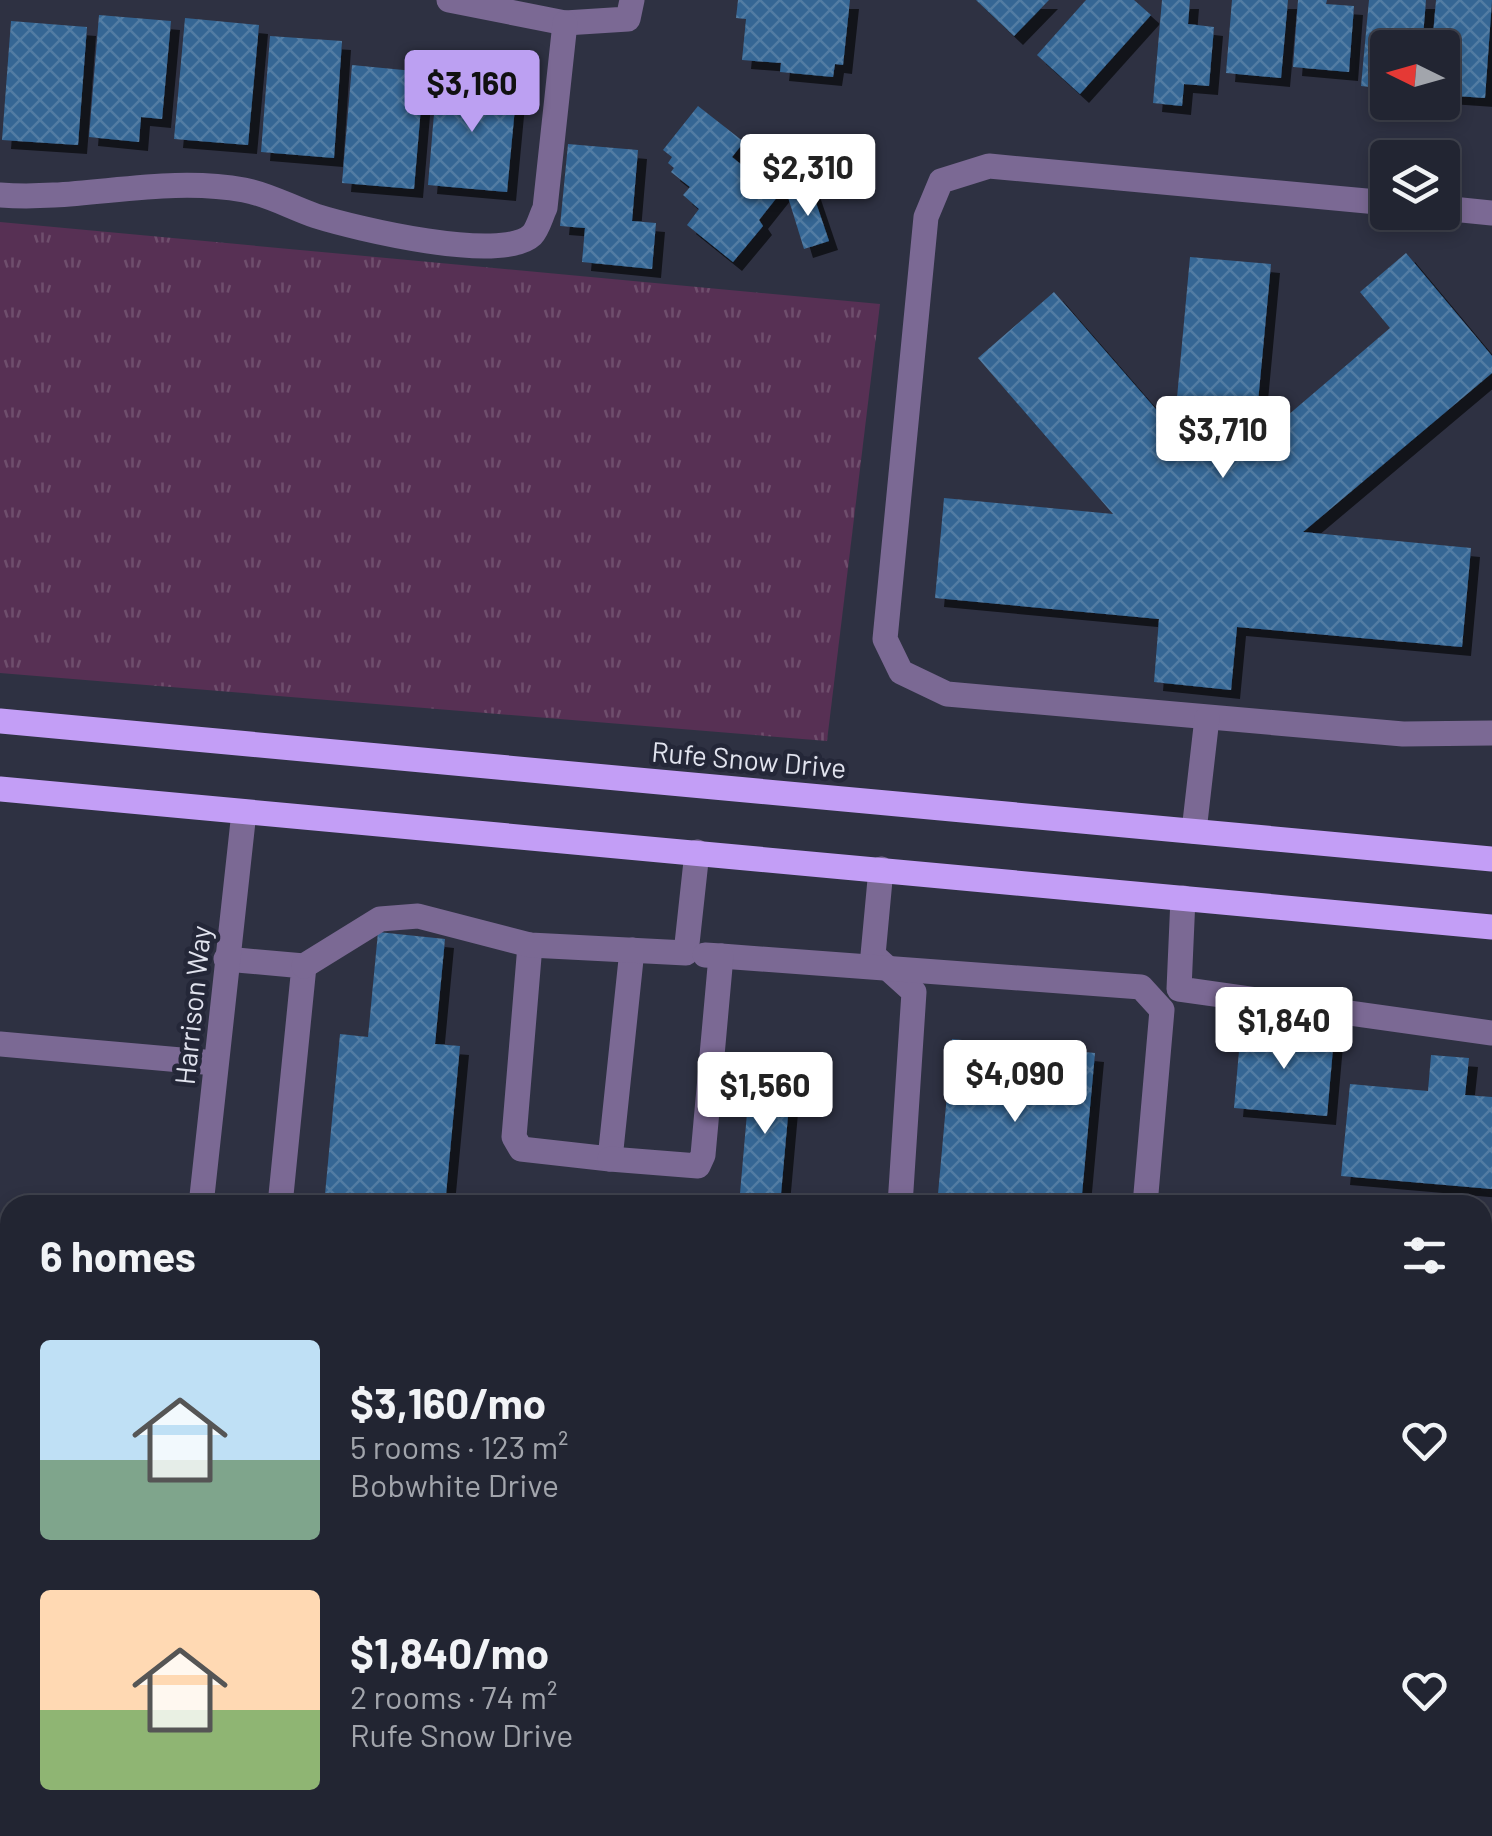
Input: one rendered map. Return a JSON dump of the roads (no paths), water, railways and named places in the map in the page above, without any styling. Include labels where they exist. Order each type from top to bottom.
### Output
[{"type":"main road","name":"Rufe Snow Drive","points":[[0,721],[1492,859]]},
{"type":"main road","points":[[0,789],[1492,927]]},
{"type":"street","points":[[449,0],[564,23],[630,9]]},
{"type":"street","points":[[0,195],[35,198],[156,184],[246,190],[380,235],[490,246],[516,244],[534,234],[545,208],[564,23]]},
{"type":"street","points":[[1370,201],[988,166],[941,181],[926,217],[885,639],[901,672],[948,694],[1403,734],[1492,734]]},
{"type":"street","points":[[1460,209],[1492,212]]},
{"type":"street","points":[[1194,830],[1206,718]]},
{"type":"street","name":"Harrison Way","points":[[202,1195],[244,812]]},
{"type":"street","points":[[686,953],[697,852]]},
{"type":"street","points":[[881,869],[874,955],[914,992],[901,1195]]},
{"type":"street","points":[[1184,898],[1179,989],[1492,1033]]},
{"type":"street","points":[[226,959],[304,966],[380,919],[418,916],[530,945],[1141,987],[1162,1010],[1147,1195]]},
{"type":"street","points":[[530,945],[514,1138],[521,1149],[698,1166],[703,1155],[721,956]]},
{"type":"street","points":[[610,1159],[632,950]]},
{"type":"street","points":[[281,1195],[304,966]]},
{"type":"street","points":[[0,1044],[215,1063]]}]
